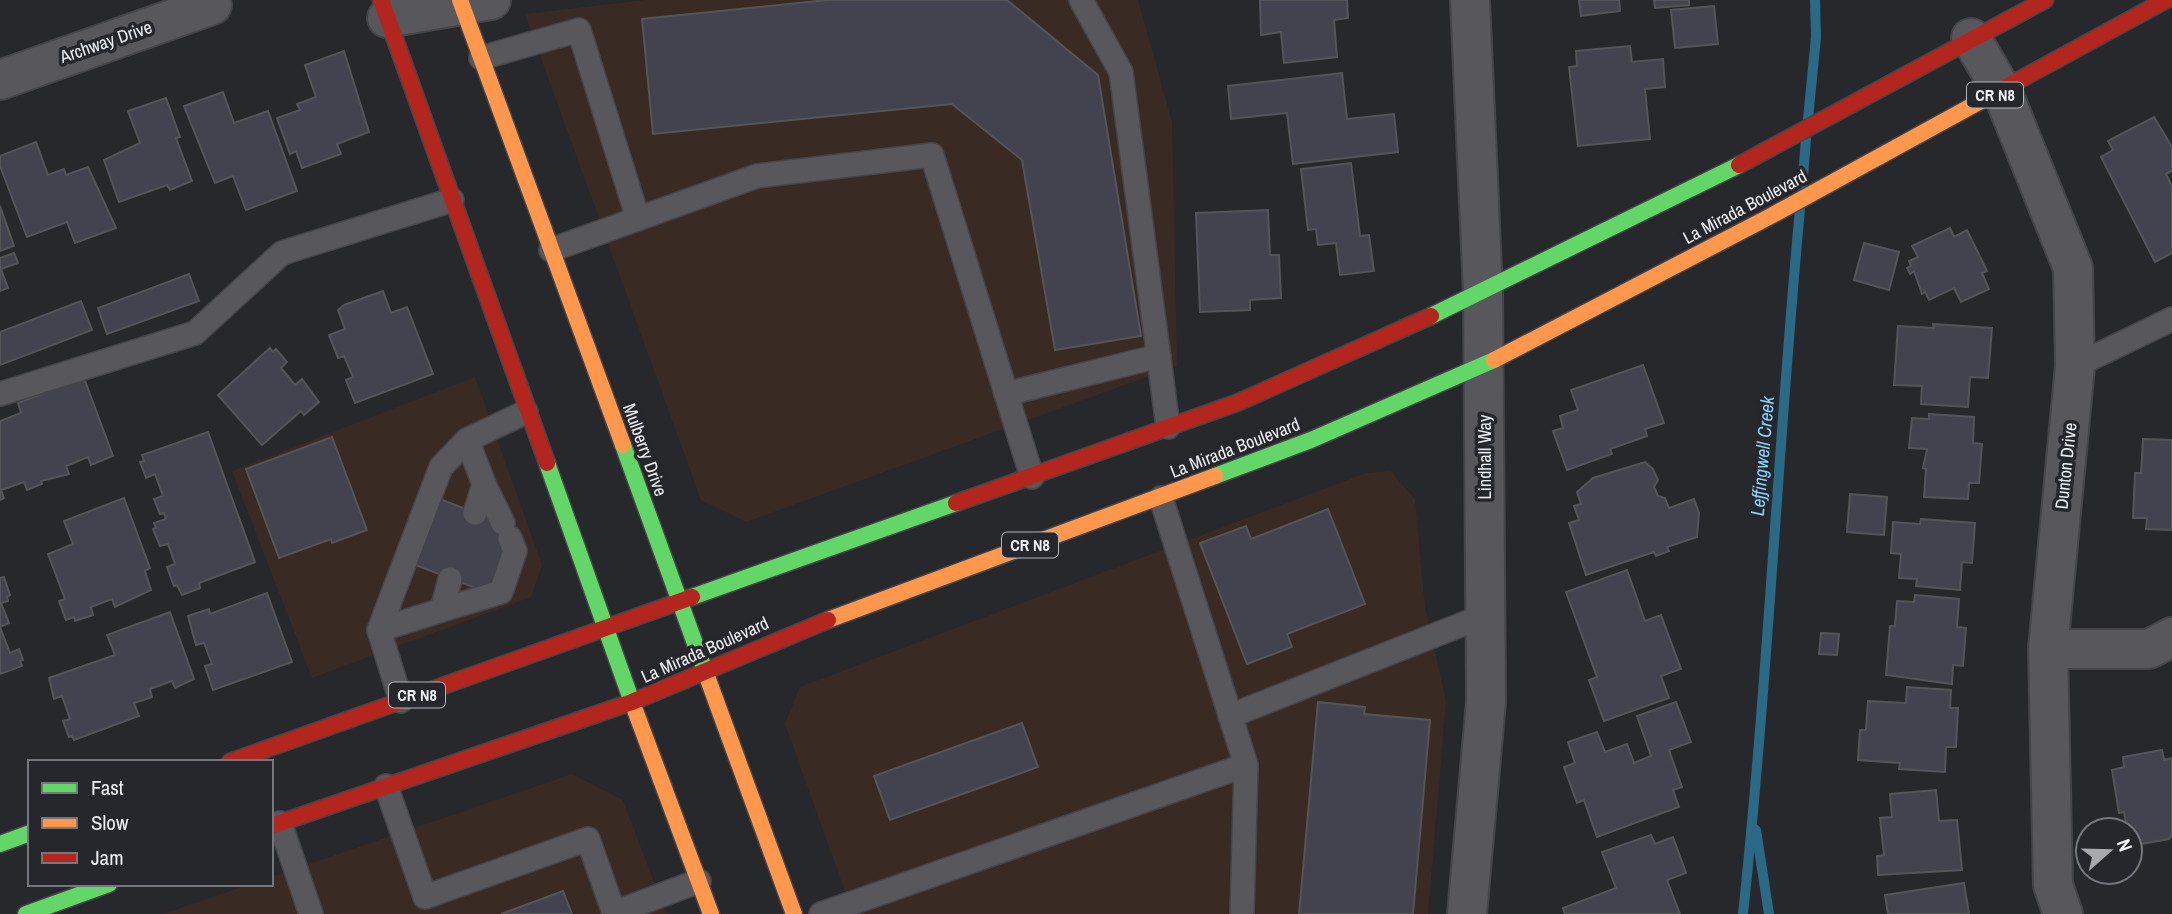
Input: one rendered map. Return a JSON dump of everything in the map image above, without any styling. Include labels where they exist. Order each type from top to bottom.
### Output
[{"type":"main road","name":"CR N8","points":[[236,760],[1238,402],[1483,293],[1777,144],[2045,0]]},
{"type":"main road","name":"La Mirada Boulevard","points":[[275,825],[632,702],[776,639],[1311,440],[1484,365],[1769,217],[2166,0]]},
{"type":"main road","name":"Mulberry Drive","points":[[471,2],[481,58],[794,914]]},
{"type":"main road","points":[[384,9],[603,627],[711,914]]},
{"type":"main road","points":[[0,844],[28,834]]},
{"type":"main road","points":[[26,914],[103,886]]},
{"type":"street","name":"Lindhall Way","points":[[1467,914],[1486,702],[1483,293],[1470,0]]},
{"type":"street","points":[[384,9],[471,2]]},
{"type":"street","name":"Archway Drive","points":[[0,80],[212,5]]},
{"type":"street","name":"Dunton Drive","points":[[1970,38],[2002,91],[2073,268],[2076,366],[2048,649],[2053,885],[2063,914]]},
{"type":"street","points":[[2048,649],[2149,649],[2172,637]]},
{"type":"lane","points":[[1081,0],[1121,72],[1168,428]]},
{"type":"lane","points":[[481,58],[579,30],[638,219]]},
{"type":"lane","points":[[551,250],[757,176],[932,155],[1031,477]]},
{"type":"lane","points":[[0,394],[195,333],[282,253],[452,200]]},
{"type":"lane","points":[[2076,366],[2172,319]]},
{"type":"lane","points":[[1006,394],[1158,356]]},
{"type":"lane","points":[[401,701],[379,630],[441,467],[467,440],[526,412]]},
{"type":"lane","points":[[379,630],[501,592],[515,551],[467,440]]},
{"type":"lane","points":[[475,513],[484,484]]},
{"type":"lane","points":[[1161,498],[1246,765],[1242,914]]},
{"type":"lane","points":[[442,610],[450,579]]},
{"type":"lane","points":[[1230,716],[1486,615]]},
{"type":"lane","points":[[821,914],[1246,765]]},
{"type":"lane","points":[[386,786],[425,897],[588,839],[614,913],[699,881]]},
{"type":"lane","points":[[275,825],[312,914]]},
{"type":"shaded area","points":[[644,0],[1138,0],[1172,122],[1177,366],[746,522],[701,500],[525,14]]},
{"type":"shaded area","points":[[475,377],[542,565],[531,597],[312,678],[232,471]]},
{"type":"shaded area","points":[[1390,471],[1415,499],[1425,608],[1446,701],[1428,914],[853,914],[785,724],[800,687],[1366,473]]},
{"type":"shaded area","points":[[572,774],[623,800],[666,914],[163,914],[244,886],[273,886],[273,876]]},
{"type":"building","points":[[827,0],[1007,0],[1098,75],[1141,336],[1055,350],[1022,160],[952,104],[653,134],[642,19]]},
{"type":"building","points":[[1260,0],[1347,0],[1348,18],[1334,20],[1337,57],[1284,63],[1281,32],[1261,35]]},
{"type":"building","points":[[1579,0],[1619,0],[1620,11],[1581,16]]},
{"type":"building","points":[[1654,0],[1689,0],[1689,5],[1655,8]]},
{"type":"building","points":[[1714,6],[1718,44],[1675,48],[1671,10]]},
{"type":"building","points":[[1630,46],[1632,62],[1663,59],[1665,87],[1645,89],[1650,139],[1578,146],[1569,67],[1577,66],[1576,51]]},
{"type":"building","points":[[344,51],[369,132],[337,144],[341,154],[302,168],[296,151],[290,154],[277,118],[300,110],[297,104],[316,97],[305,65]]},
{"type":"building","points":[[1342,73],[1347,119],[1394,114],[1398,152],[1293,164],[1287,113],[1231,119],[1228,86]]},
{"type":"building","points":[[223,92],[234,123],[268,111],[297,191],[246,210],[233,176],[215,183],[184,106]]},
{"type":"building","points":[[166,98],[180,137],[176,138],[192,181],[170,190],[167,185],[119,202],[104,160],[140,143],[128,111]]},
{"type":"building","points":[[2154,117],[2172,147],[2172,171],[2166,174],[2172,186],[2172,253],[2155,262],[2101,157],[2113,150],[2108,141]]},
{"type":"building","points":[[36,142],[48,175],[64,169],[66,175],[88,167],[116,228],[75,243],[67,222],[27,237],[0,166],[0,156]]},
{"type":"building","points":[[1351,163],[1360,236],[1369,235],[1374,271],[1340,275],[1336,243],[1318,245],[1316,229],[1308,230],[1301,169]]},
{"type":"building","points":[[0,206],[14,246],[0,251]]},
{"type":"building","points":[[1268,210],[1270,255],[1279,255],[1281,298],[1250,300],[1250,310],[1200,312],[1196,213]]},
{"type":"building","points":[[1950,228],[1954,237],[1967,230],[1987,271],[1982,273],[1989,289],[1961,302],[1954,288],[1929,300],[1925,292],[1922,294],[1914,271],[1910,274],[1907,268],[1911,266],[1909,261],[1918,257],[1912,246]]},
{"type":"building","points":[[1864,243],[1899,252],[1889,290],[1854,280]]},
{"type":"building","points":[[14,253],[18,263],[1,269],[8,288],[0,291],[0,258]]},
{"type":"building","points":[[189,274],[199,301],[107,334],[98,308]]},
{"type":"building","points":[[383,291],[391,313],[407,307],[433,374],[355,403],[346,380],[353,377],[344,356],[338,358],[329,335],[345,329],[338,310],[344,305]]},
{"type":"building","points":[[81,301],[92,330],[0,365],[0,332]]},
{"type":"building","points":[[1933,324],[1992,328],[1988,378],[1970,377],[1968,407],[1921,404],[1922,386],[1894,385],[1898,326],[1934,328]]},
{"type":"building","points":[[270,348],[273,352],[276,349],[287,362],[281,368],[295,385],[302,379],[319,402],[304,415],[301,411],[262,445],[218,395]]},
{"type":"building","points":[[1643,365],[1664,423],[1645,429],[1647,436],[1610,449],[1612,454],[1567,470],[1553,431],[1563,428],[1560,416],[1578,410],[1571,390]]},
{"type":"building","points":[[84,378],[113,456],[91,465],[88,457],[66,466],[69,474],[41,481],[42,484],[27,490],[24,482],[1,490],[4,498],[0,500],[0,421],[21,413],[18,403]]},
{"type":"building","points":[[1929,414],[1974,417],[1973,443],[1982,444],[1979,483],[1969,483],[1968,499],[1924,497],[1926,469],[1923,468],[1927,449],[1909,448],[1912,418],[1929,419]]},
{"type":"building","points":[[208,432],[255,562],[199,583],[200,588],[182,595],[177,585],[174,586],[167,567],[175,564],[168,544],[160,546],[153,529],[156,528],[154,523],[166,519],[164,513],[160,514],[154,499],[163,496],[155,474],[146,478],[140,462],[144,461],[142,455]]},
{"type":"building","points":[[332,437],[367,530],[332,543],[331,539],[279,558],[246,469]]},
{"type":"building","points":[[2143,439],[2172,440],[2172,530],[2146,529],[2147,518],[2133,518],[2135,473],[2141,473]]},
{"type":"building","points":[[1645,462],[1653,469],[1658,480],[1654,487],[1658,496],[1665,498],[1669,508],[1694,499],[1699,513],[1697,537],[1667,547],[1669,551],[1656,556],[1654,552],[1586,575],[1569,523],[1579,520],[1574,506],[1581,504],[1577,492],[1593,478]]},
{"type":"building","points":[[1850,494],[1887,497],[1884,535],[1847,532]]},
{"type":"building","points":[[124,498],[150,568],[145,571],[151,590],[115,607],[112,599],[91,607],[93,615],[75,621],[74,617],[66,620],[59,601],[65,599],[48,554],[73,544],[64,521]]},
{"type":"building","points":[[440,499],[514,528],[489,593],[415,565]]},
{"type":"building","points":[[1328,509],[1365,604],[1287,634],[1292,647],[1247,664],[1200,543],[1246,526],[1251,539]]},
{"type":"building","points":[[1921,519],[1975,523],[1972,563],[1962,562],[1960,590],[1916,586],[1917,579],[1899,578],[1901,554],[1891,553],[1893,522],[1920,524]]},
{"type":"building","points":[[1627,570],[1645,621],[1661,615],[1681,669],[1661,676],[1669,698],[1604,721],[1589,680],[1597,677],[1566,592]]},
{"type":"building","points":[[4,577],[10,595],[7,597],[8,601],[1,603],[9,623],[0,627],[0,578]]},
{"type":"building","points":[[267,593],[292,662],[213,690],[205,666],[212,664],[204,643],[196,645],[188,616],[209,609],[210,614]]},
{"type":"building","points":[[1915,595],[1959,599],[1957,627],[1966,628],[1963,666],[1953,665],[1952,684],[1886,675],[1890,626],[1895,626],[1897,601],[1914,602]]},
{"type":"building","points":[[170,612],[194,679],[175,688],[172,681],[150,689],[152,697],[134,703],[139,716],[74,740],[72,736],[69,737],[63,721],[70,719],[62,696],[54,699],[49,678],[115,655],[107,635]]},
{"type":"building","points":[[0,627],[10,653],[19,649],[23,660],[20,661],[22,666],[0,674]]},
{"type":"building","points":[[1821,633],[1839,634],[1837,655],[1819,654]]},
{"type":"building","points":[[1907,687],[1951,690],[1950,708],[1958,708],[1956,747],[1946,747],[1945,772],[1899,769],[1900,763],[1858,760],[1860,730],[1866,730],[1868,701],[1906,703]]},
{"type":"building","points":[[1318,702],[1365,707],[1364,714],[1430,720],[1413,914],[1299,914]]},
{"type":"building","points":[[1676,702],[1691,742],[1669,750],[1682,787],[1673,790],[1679,807],[1597,837],[1584,800],[1577,803],[1564,767],[1575,763],[1568,742],[1597,732],[1605,752],[1627,744],[1634,763],[1651,756],[1637,716]]},
{"type":"building","points":[[1022,723],[1038,767],[890,820],[874,776]]},
{"type":"building","points":[[2162,750],[2164,760],[2172,758],[2172,835],[2169,839],[2144,843],[2144,816],[2125,816],[2124,812],[2119,813],[2112,770],[2124,767],[2123,757]]},
{"type":"building","points":[[1936,790],[1939,821],[1957,820],[1962,870],[1878,875],[1877,856],[1884,855],[1880,818],[1892,817],[1890,794]]},
{"type":"building","points":[[1651,835],[1655,844],[1673,837],[1686,873],[1667,880],[1680,914],[1565,914],[1563,908],[1616,888],[1602,852]]},
{"type":"building","points":[[1964,883],[1969,914],[1888,914],[1885,895]]},
{"type":"building","points":[[563,891],[572,914],[501,914]]},
{"type":"waterway","name":"Leffingwell Creek","points":[[1808,119],[1816,37],[1815,0]]},
{"type":"waterway","name":"Leffingwell Creek","points":[[1802,189],[1806,139]]},
{"type":"waterway","name":"Leffingwell Creek","points":[[1743,914],[1800,209]]},
{"type":"waterway","points":[[1756,830],[1769,914]]},
{"type":"traffic: fast","points":[[1431,316],[1739,165]]},
{"type":"traffic: fast","points":[[1215,476],[1311,440],[1494,360]]},
{"type":"traffic: fast","points":[[623,445],[705,671]]},
{"type":"traffic: fast","points":[[547,463],[632,702]]},
{"type":"traffic: fast","points":[[692,597],[956,503]]},
{"type":"traffic: fast","points":[[0,844],[28,834]]},
{"type":"traffic: fast","points":[[26,914],[103,886]]},
{"type":"traffic: slow","points":[[460,0],[623,445]]},
{"type":"traffic: slow","points":[[1494,360],[1769,217],[1999,91]]},
{"type":"traffic: slow","points":[[828,620],[1215,476]]},
{"type":"traffic: slow","points":[[705,671],[794,914]]},
{"type":"traffic: slow","points":[[632,702],[711,914]]},
{"type":"traffic: jam","points":[[381,0],[547,463]]},
{"type":"traffic: jam","points":[[1739,165],[2045,0]]},
{"type":"traffic: jam","points":[[1999,91],[2166,0]]},
{"type":"traffic: jam","points":[[956,503],[1239,402],[1431,316]]},
{"type":"traffic: jam","points":[[236,760],[692,597]]},
{"type":"traffic: jam","points":[[273,825],[632,702],[828,620]]}]
